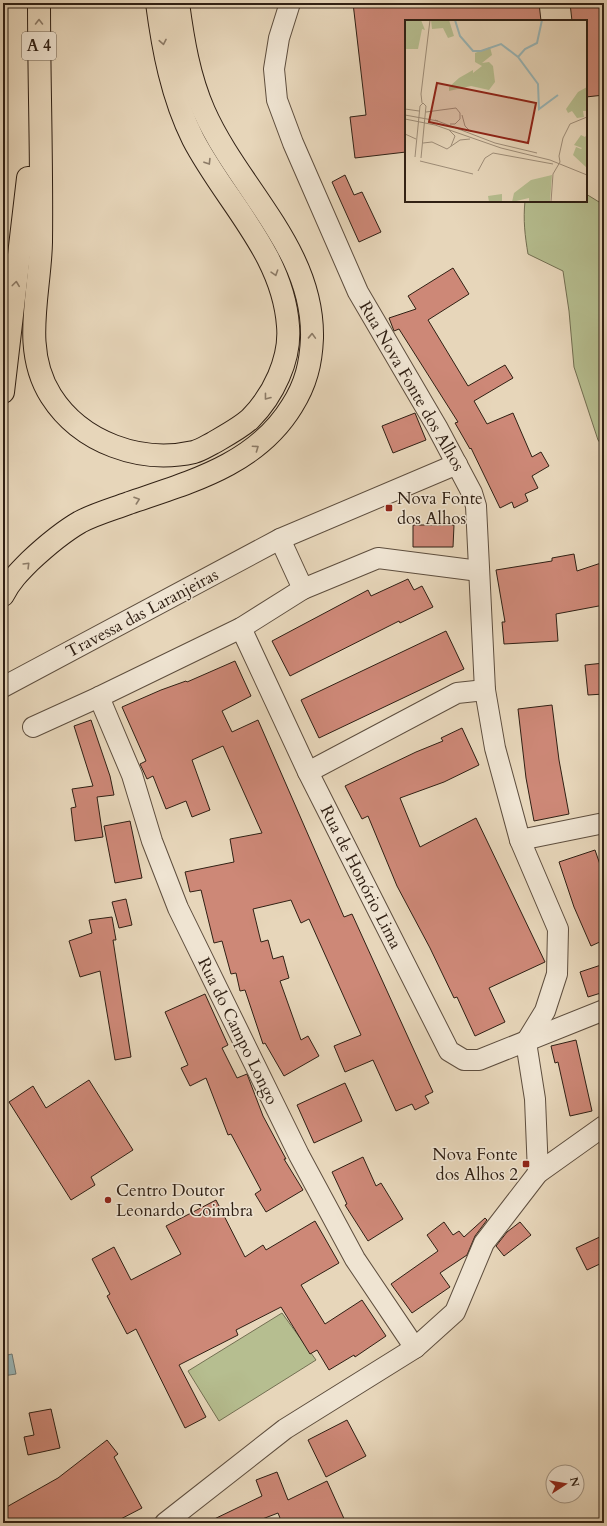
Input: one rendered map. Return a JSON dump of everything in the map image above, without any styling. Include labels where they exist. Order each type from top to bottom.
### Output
[{"type":"highway","name":"A 4","points":[[3,392],[39,89],[39,3]]},
{"type":"highway","points":[[39,89],[41,245],[33,331],[38,369],[51,397],[74,423],[105,443],[132,453],[163,456],[196,452],[222,438],[249,419],[272,390],[285,359],[288,328],[284,299],[273,266],[194,139],[175,95],[162,41],[157,3]]},
{"type":"highway","points":[[3,595],[10,582],[51,540],[82,521],[196,480],[235,461],[260,445],[286,417],[303,389],[311,354],[312,320],[301,274],[283,239],[229,159],[204,111],[186,56],[178,3]]},
{"type":"street","name":"Rua Nova Fonte dos Alhos","points":[[290,3],[279,38],[274,69],[277,100],[296,150],[358,292],[400,362],[472,493],[476,506],[485,690],[496,748],[520,840],[558,929],[559,947],[557,974],[545,1011],[526,1042]]},
{"type":"street","name":"Travessa das Laranjeiras","points":[[3,687],[280,539],[456,464]]},
{"type":"street","points":[[280,539],[303,589]]},
{"type":"street","points":[[33,727],[99,697],[241,628],[303,589],[378,558],[479,571]]},
{"type":"street","name":"Rua de Honório Lima","points":[[241,628],[308,772],[449,1051],[464,1060],[480,1060],[604,1010]]},
{"type":"street","points":[[308,772],[457,693],[485,690]]},
{"type":"street","name":"Rua do Campo Longo","points":[[99,697],[132,775],[152,841],[182,916],[299,1154],[351,1252],[414,1348]]},
{"type":"street","points":[[520,840],[604,823]]},
{"type":"street","points":[[526,1042],[535,1099],[538,1173]]},
{"type":"street","points":[[165,1523],[285,1429],[414,1348],[455,1312],[484,1243],[538,1173],[604,1126]]},
{"type":"green space","points":[[587,195],[604,205],[604,448],[598,440],[574,367],[569,311],[563,271],[528,254],[524,215],[525,202],[587,202]]},
{"type":"green space","points":[[282,1313],[316,1360],[219,1421],[188,1371]]},
{"type":"water","points":[[12,1354],[16,1374],[3,1376],[3,1356]]},
{"type":"building","points":[[353,3],[539,3],[541,20],[405,20],[405,152],[355,158],[350,117],[366,115]]},
{"type":"building","points":[[570,3],[604,3],[604,95],[587,97],[587,20],[572,20]]},
{"type":"building","points":[[345,175],[354,195],[362,192],[381,232],[359,242],[332,182]]},
{"type":"building","points":[[453,268],[469,294],[428,320],[468,386],[505,365],[513,378],[474,401],[487,424],[513,413],[532,457],[541,452],[549,466],[532,476],[538,488],[525,494],[528,501],[514,508],[512,502],[500,508],[471,448],[470,449],[455,423],[458,422],[399,329],[394,331],[389,318],[416,309],[408,296]]},
{"type":"building","points":[[415,413],[426,440],[393,453],[382,426]]},
{"type":"building","points":[[413,525],[454,525],[453,547],[413,547]]},
{"type":"building","points":[[574,554],[577,571],[604,562],[604,605],[556,614],[558,641],[504,644],[502,622],[505,622],[496,570],[552,561],[552,558]]},
{"type":"building","points":[[408,579],[414,590],[422,586],[433,607],[400,623],[399,621],[290,676],[272,641],[368,590],[371,596]]},
{"type":"building","points":[[446,631],[464,669],[319,738],[301,700]]},
{"type":"building","points":[[235,661],[251,696],[222,711],[232,732],[258,720],[344,917],[352,914],[433,1092],[425,1096],[429,1103],[415,1110],[412,1104],[396,1111],[373,1060],[345,1072],[334,1046],[361,1035],[309,919],[301,923],[291,900],[253,909],[261,942],[268,940],[273,959],[283,956],[289,978],[280,981],[301,1040],[308,1036],[319,1056],[284,1076],[265,1043],[263,1044],[245,990],[240,991],[236,973],[231,974],[222,941],[214,943],[201,890],[190,892],[185,872],[234,862],[230,839],[262,833],[223,746],[192,760],[210,810],[192,817],[186,801],[166,809],[153,776],[147,779],[140,764],[146,761],[122,707],[161,690],[186,681],[187,682]]},
{"type":"building","points":[[604,663],[604,694],[588,695],[585,665]]},
{"type":"building","points":[[552,705],[559,760],[569,814],[534,821],[526,778],[518,709]]},
{"type":"building","points":[[91,720],[110,776],[114,795],[97,797],[103,837],[75,841],[71,808],[76,807],[72,789],[93,786],[74,726]]},
{"type":"building","points":[[462,728],[479,765],[444,782],[400,798],[420,847],[476,818],[545,962],[489,988],[505,1022],[475,1036],[457,997],[454,998],[430,948],[397,886],[368,816],[362,819],[345,786],[416,752],[443,741],[441,738]]},
{"type":"building","points":[[130,821],[142,878],[115,883],[104,826]]},
{"type":"building","points":[[595,850],[604,876],[604,940],[591,946],[574,907],[559,862]]},
{"type":"building","points":[[126,899],[132,925],[119,928],[112,902]]},
{"type":"building","points":[[112,917],[116,940],[113,940],[131,1057],[115,1060],[100,971],[80,977],[69,941],[92,933],[89,920]]},
{"type":"building","points":[[604,964],[604,992],[588,997],[580,972]]},
{"type":"building","points":[[205,994],[228,1045],[222,1048],[237,1078],[247,1074],[263,1116],[286,1159],[284,1159],[303,1190],[266,1212],[255,1194],[261,1190],[231,1134],[228,1135],[206,1078],[190,1086],[181,1068],[188,1065],[165,1012]]},
{"type":"building","points":[[576,1040],[592,1111],[570,1116],[558,1062],[555,1063],[551,1046]]},
{"type":"building","points":[[89,1080],[133,1150],[91,1177],[95,1185],[71,1200],[9,1102],[33,1086],[46,1108]]},
{"type":"building","points":[[345,1083],[362,1121],[314,1143],[297,1105]]},
{"type":"building","points":[[363,1157],[376,1186],[381,1183],[403,1219],[368,1241],[345,1205],[347,1204],[332,1172]]},
{"type":"building","points":[[216,1200],[245,1257],[263,1245],[266,1250],[315,1221],[339,1263],[301,1285],[325,1324],[362,1300],[386,1336],[355,1357],[354,1355],[329,1370],[317,1350],[310,1354],[281,1307],[236,1330],[238,1335],[179,1365],[206,1417],[185,1428],[136,1329],[127,1334],[107,1296],[110,1294],[92,1259],[114,1247],[131,1280],[181,1254],[166,1226]]},
{"type":"building","points":[[485,1218],[487,1220],[475,1236],[467,1255],[440,1273],[450,1287],[412,1313],[391,1284],[438,1251],[427,1235],[444,1222],[453,1235],[459,1231],[464,1237]]},
{"type":"building","points":[[520,1222],[531,1235],[504,1256],[496,1246],[507,1232]]},
{"type":"building","points":[[604,1235],[604,1262],[587,1270],[576,1248]]},
{"type":"building","points":[[51,1409],[60,1448],[28,1455],[24,1437],[34,1435],[29,1413]]},
{"type":"building","points":[[347,1420],[366,1456],[326,1477],[308,1440]]},
{"type":"building","points":[[107,1440],[118,1454],[114,1457],[142,1508],[113,1523],[9,1523],[3,1509],[58,1478]]},
{"type":"building","points":[[277,1472],[288,1500],[327,1481],[346,1523],[282,1523],[278,1513],[252,1523],[206,1523],[262,1496],[256,1480]]},
{"type":"place","name":"Nova Fonte dos Alhos","points":[[389,508]]},
{"type":"place","name":"Nova Fonte dos Alhos 2","points":[[526,1164]]},
{"type":"place","name":"Centro Doutor Leonardo Coimbra","points":[[108,1200]]}]
